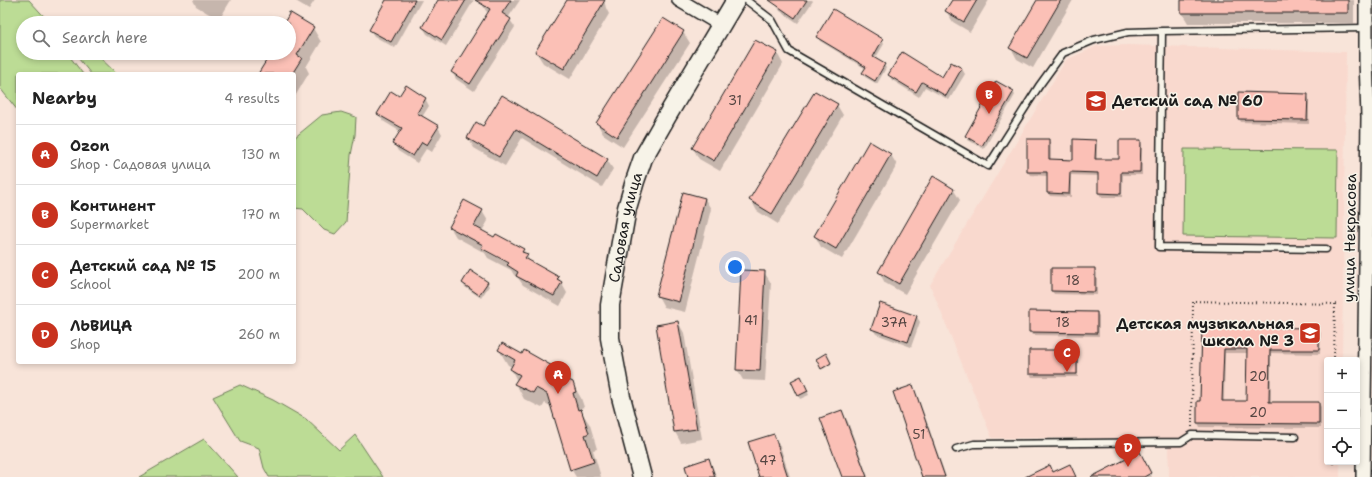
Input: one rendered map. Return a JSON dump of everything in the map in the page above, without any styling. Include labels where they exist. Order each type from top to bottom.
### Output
[{"type":"main road","name":"Садовая улица","points":[[642,477],[621,397],[610,338],[610,305],[627,208],[643,158],[736,0]]},
{"type":"street","points":[[679,0],[721,25]]},
{"type":"street","name":"улица Некрасова","points":[[1363,477],[1368,421],[1370,117],[1365,28],[1366,0]]},
{"type":"lane","points":[[746,0],[772,20],[789,51],[988,166],[1038,86],[1063,53],[1094,40],[1128,32],[1365,28]]},
{"type":"lane","points":[[1162,31],[1159,246],[1326,249]]},
{"type":"lane","points":[[956,449],[974,444],[1181,442],[1192,434],[1296,437]]},
{"type":"path","points":[[1192,434],[1193,301],[1335,304],[1334,357]]},
{"type":"shaded area","points":[[1128,45],[1346,52],[1342,357],[1324,357],[1324,465],[1340,465],[1340,477],[1169,477],[1168,438],[992,438],[930,285],[1066,60],[1097,46]]},
{"type":"green space","points":[[0,0],[29,0],[44,16],[16,16],[16,60],[72,60],[81,72],[16,72],[16,108],[0,88]]},
{"type":"green space","points":[[80,60],[102,60],[115,72],[89,72]]},
{"type":"green space","points":[[341,112],[356,117],[355,135],[351,155],[346,222],[335,234],[324,230],[303,209],[296,208],[296,136],[322,115]]},
{"type":"green space","points":[[1184,149],[1338,150],[1337,238],[1183,236]]},
{"type":"green space","points":[[240,385],[273,400],[306,419],[339,450],[355,435],[383,477],[269,477],[264,468],[259,448],[240,441],[213,397]]},
{"type":"green space","points":[[204,439],[238,477],[139,477]]},
{"type":"building","points":[[386,0],[415,0],[391,42],[369,30]]},
{"type":"building","points":[[438,0],[466,0],[442,40],[422,27]]},
{"type":"building","points":[[475,0],[511,0],[502,13],[511,19],[470,84],[451,72],[490,9]]},
{"type":"building","points":[[567,0],[605,0],[564,69],[535,52]]},
{"type":"building","points":[[769,0],[807,0],[795,18]]},
{"type":"building","points":[[952,0],[977,0],[964,22],[945,11]]},
{"type":"building","points":[[1037,0],[1061,0],[1027,58],[1009,48]]},
{"type":"building","points":[[1181,0],[1348,0],[1348,13],[1181,13]]},
{"type":"building","points":[[833,9],[883,39],[873,57],[885,64],[875,81],[862,73],[866,67],[816,37]]},
{"type":"building","points":[[289,12],[296,16],[288,16]]},
{"type":"building","points":[[296,16],[314,27],[297,55],[302,58],[293,72],[259,72],[267,60],[296,60]]},
{"type":"building","points":[[663,18],[684,31],[617,137],[596,123]]},
{"type":"building","points":[[755,40],[778,52],[714,161],[692,148]]},
{"type":"building","points":[[902,52],[942,77],[951,62],[962,68],[946,96],[922,82],[916,92],[888,75]]},
{"type":"building","points":[[996,81],[1014,91],[982,146],[965,136]]},
{"type":"building","points":[[406,85],[426,98],[417,113],[439,126],[427,145],[422,142],[413,156],[392,144],[402,128],[377,114],[391,91],[399,96]]},
{"type":"building","points":[[815,91],[838,104],[772,214],[749,200]]},
{"type":"building","points":[[1238,92],[1308,94],[1307,120],[1238,119]]},
{"type":"building","points":[[502,95],[608,159],[597,178],[516,129],[499,157],[467,138],[476,122],[483,126]]},
{"type":"building","points":[[1027,139],[1049,139],[1049,159],[1073,160],[1073,139],[1096,140],[1095,159],[1119,159],[1119,140],[1141,140],[1140,172],[1121,172],[1121,194],[1098,193],[1098,173],[1070,172],[1069,194],[1047,193],[1047,172],[1027,172]]},
{"type":"building","points":[[869,141],[891,154],[836,249],[814,236]]},
{"type":"building","points":[[933,176],[954,189],[899,284],[878,272]]},
{"type":"building","points":[[683,192],[705,198],[679,302],[656,296]]},
{"type":"building","points":[[464,200],[483,210],[474,226],[494,237],[496,234],[524,249],[522,252],[528,254],[525,258],[559,277],[557,279],[562,282],[554,296],[516,276],[518,272],[507,265],[509,263],[481,248],[483,245],[449,227]]},
{"type":"building","points":[[1051,268],[1095,268],[1095,292],[1051,291]]},
{"type":"building","points":[[470,270],[488,282],[479,295],[462,283]]},
{"type":"building","points":[[741,270],[765,271],[760,371],[736,370]]},
{"type":"building","points":[[880,303],[917,316],[908,342],[871,329]]},
{"type":"building","points":[[1029,311],[1097,312],[1097,333],[1029,332]]},
{"type":"building","points":[[678,321],[697,429],[674,432],[656,325]]},
{"type":"building","points":[[1202,327],[1319,328],[1319,350],[1270,350],[1269,402],[1319,402],[1319,424],[1197,423],[1197,401],[1200,401]],"holes":[[[1224,349],[1247,349],[1246,401],[1222,401]]]},
{"type":"building","points":[[502,343],[522,354],[524,350],[561,371],[558,375],[573,382],[576,392],[573,393],[578,410],[581,409],[589,433],[585,435],[594,462],[570,470],[547,394],[536,388],[533,393],[514,384],[520,375],[510,369],[515,360],[498,350]]},
{"type":"building","points":[[1029,350],[1077,350],[1077,374],[1029,374]]},
{"type":"building","points":[[826,353],[831,363],[821,369],[816,359]]},
{"type":"building","points":[[801,376],[808,391],[798,396],[791,381]]},
{"type":"building","points":[[913,385],[945,477],[922,477],[893,392]]},
{"type":"building","points":[[842,410],[867,477],[842,477],[820,418]]},
{"type":"building","points":[[774,434],[788,477],[759,477],[748,442]]},
{"type":"building","points":[[1140,452],[1151,473],[1144,477],[1091,477]]},
{"type":"building","points":[[709,458],[715,477],[688,477],[685,466]]},
{"type":"building","points":[[1070,464],[1076,477],[1025,477],[1050,465],[1053,472]]},
{"type":"place","name":"Детский сад № 60","points":[[1096,101]]},
{"type":"place","name":"Континент","points":[[989,114]]},
{"type":"place","name":"Детская музыкальная школа № 3","points":[[1310,333]]},
{"type":"place","name":"Детский сад № 15","points":[[1067,372]]},
{"type":"place","name":"Ozon","points":[[558,394]]},
{"type":"place","name":"ЛЬВИЦА","points":[[1128,467]]}]
